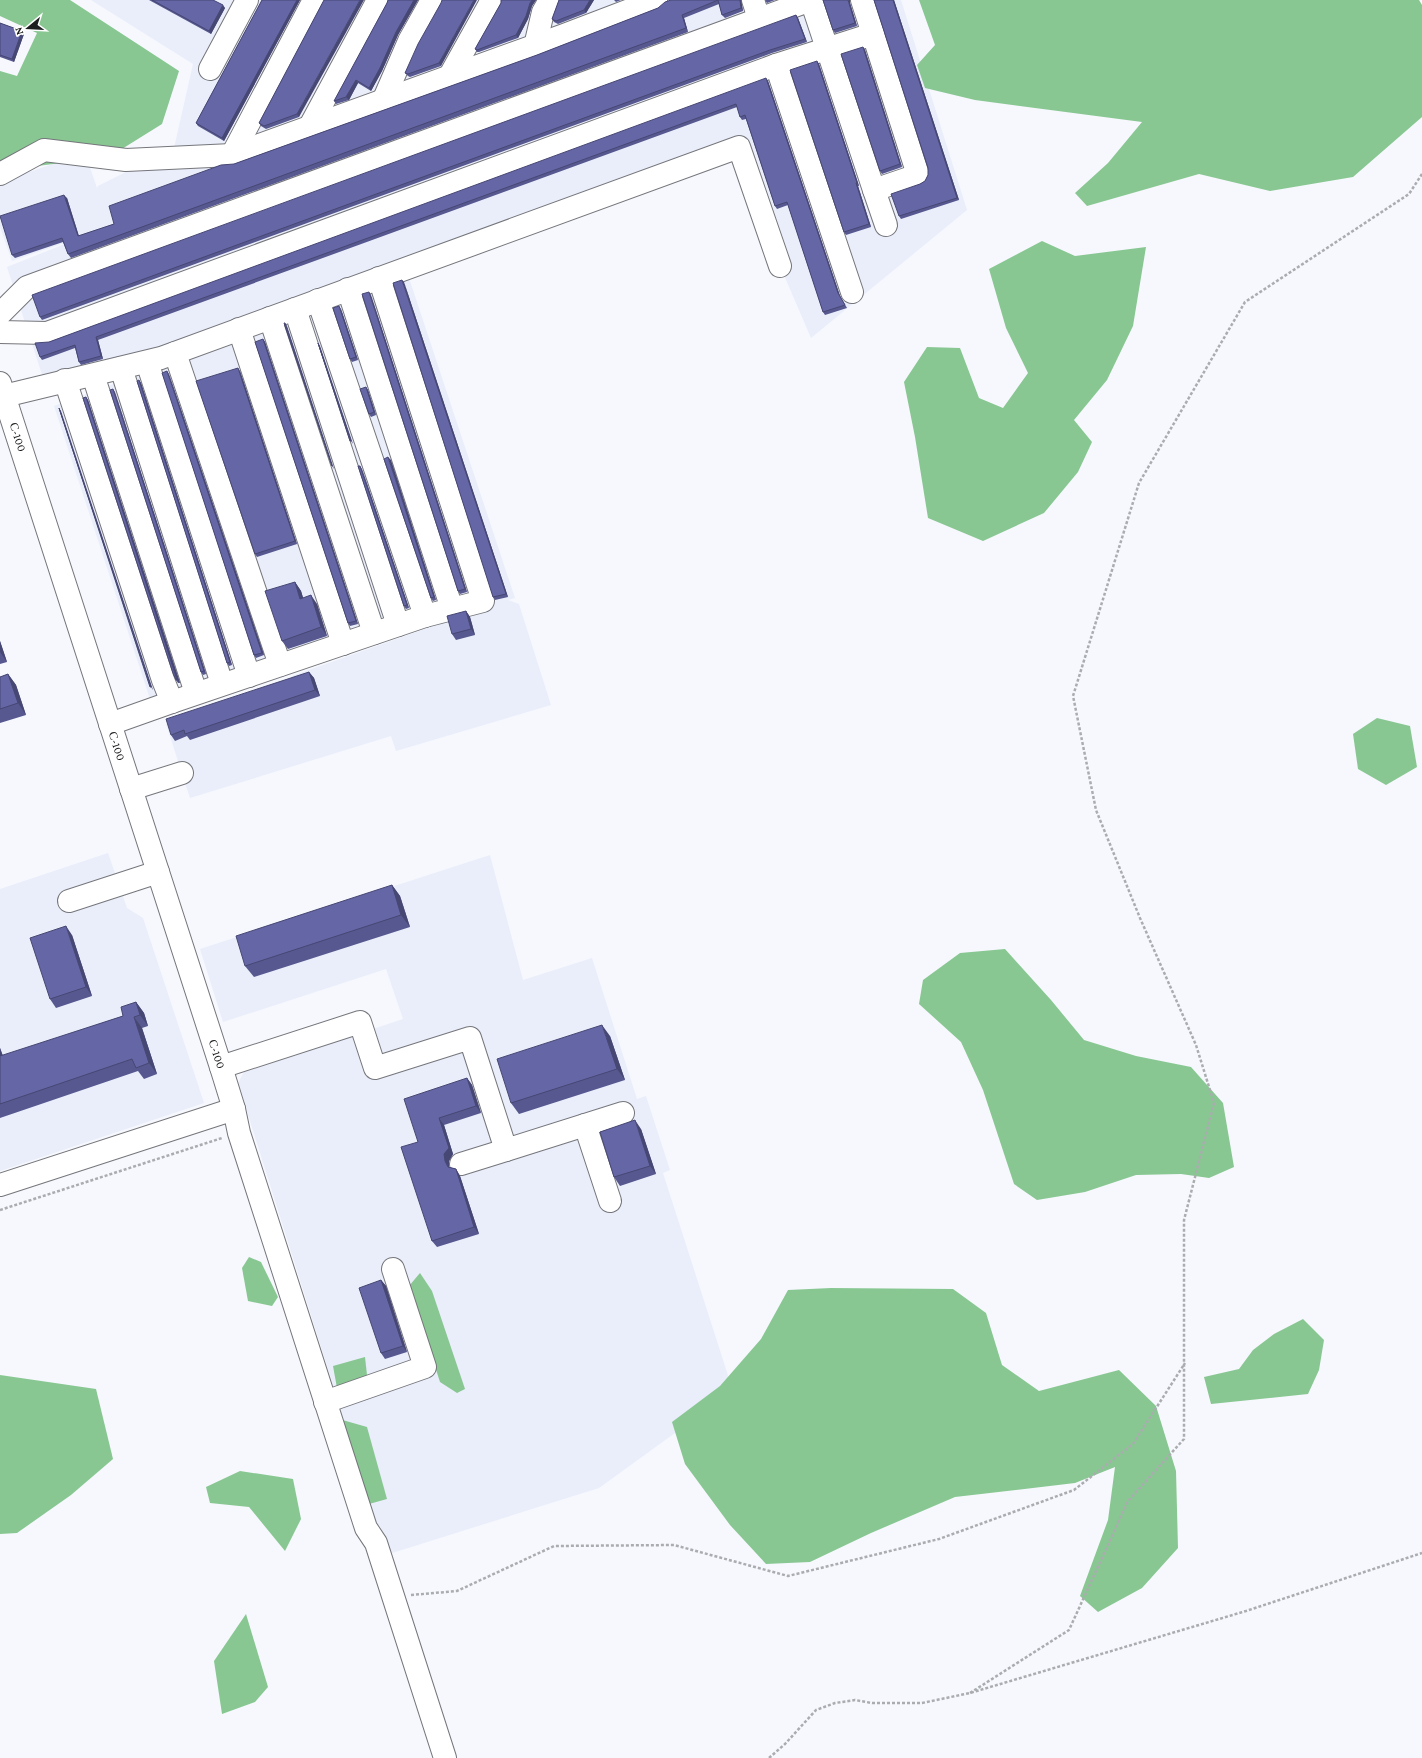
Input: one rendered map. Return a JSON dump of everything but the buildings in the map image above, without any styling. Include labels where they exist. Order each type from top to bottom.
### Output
[{"type":"street","points":[[232,155],[314,0]]},
{"type":"street","points":[[309,128],[378,0]]},
{"type":"street","points":[[383,101],[409,41],[432,0]]},
{"type":"street","points":[[449,77],[492,0]]},
{"type":"street","points":[[535,46],[543,12],[550,0]]},
{"type":"street","points":[[596,23],[609,0]]},
{"type":"street","points":[[0,174],[44,150],[126,160],[232,155],[535,46],[656,0]]},
{"type":"street","points":[[0,314],[27,286],[756,9],[811,0],[886,225]]},
{"type":"street","points":[[862,0],[918,175],[874,190]]},
{"type":"street","points":[[210,70],[242,2]]},
{"type":"street","points":[[0,332],[47,333],[776,65],[873,34]]},
{"type":"street","points":[[776,65],[852,292]]},
{"type":"street","points":[[2,390],[65,380],[147,362],[175,353],[739,147],[780,266]]},
{"type":"street","points":[[110,724],[222,684],[425,616],[483,601],[379,278]]},
{"type":"street","points":[[348,289],[452,609]]},
{"type":"street","points":[[318,300],[425,616]]},
{"type":"street","points":[[295,309],[398,625]]},
{"type":"street","points":[[270,318],[374,633]]},
{"type":"street","points":[[239,329],[343,644]]},
{"type":"street","points":[[175,353],[280,665]]},
{"type":"street","points":[[147,362],[249,676]]},
{"type":"street","points":[[121,368],[222,684]]},
{"type":"street","points":[[93,374],[196,693]]},
{"type":"street","points":[[65,380],[160,672],[172,702]]},
{"type":"street","name":"С-100","points":[[2,390],[158,872],[202,984],[221,1067],[234,1109],[239,1133],[366,1528],[376,1543],[445,1758]]},
{"type":"street","points":[[131,789],[182,773]]},
{"type":"street","points":[[69,901],[158,872]]},
{"type":"street","points":[[221,1067],[360,1022],[376,1068],[470,1038],[506,1150]]},
{"type":"street","points":[[0,1185],[234,1109]]},
{"type":"street","points":[[461,1164],[623,1113]]},
{"type":"street","points":[[584,1125],[610,1201]]},
{"type":"street","points":[[325,1402],[425,1367],[393,1269]]},
{"type":"path","points":[[970,1694],[1069,1630],[1128,1501],[1184,1439],[1184,1220],[1214,1103],[1196,1045],[1140,918],[1096,810],[1073,696],[1139,483],[1246,302],[1409,194],[1422,174]]},
{"type":"path","points":[[0,1210],[239,1133]]},
{"type":"path","points":[[391,1590],[405,1595],[457,1591],[554,1546],[674,1545],[788,1576],[939,1539],[1074,1490],[1133,1444],[1185,1363]]},
{"type":"path","points":[[769,1758],[785,1744],[816,1710],[835,1703],[855,1700],[872,1703],[922,1703],[970,1694],[1246,1611],[1422,1554]]},
{"type":"shaded area","points":[[91,0],[901,0],[967,210],[811,338],[726,140],[47,390],[7,267],[82,237],[12,261],[0,227],[0,182],[85,153],[97,188],[98,186],[174,148],[193,64]]},
{"type":"shaded area","points":[[408,275],[515,598],[508,600],[519,604],[551,705],[396,751],[391,736],[190,798],[166,724],[293,683],[292,676],[498,603],[151,702],[54,406]]},
{"type":"shaded area","points":[[108,853],[127,908],[143,918],[204,1103],[0,1171],[0,889]]},
{"type":"shaded area","points":[[490,855],[523,980],[592,958],[637,1099],[646,1096],[670,1170],[663,1173],[733,1391],[599,1488],[389,1554],[380,1526],[371,1529],[333,1414],[337,1398],[238,1083],[244,1072],[403,1019],[386,969],[223,1022],[200,949]]},
{"type":"green space","points":[[0,0],[70,0],[179,71],[162,124],[109,157],[5,170],[0,166],[0,71],[17,76],[37,33],[0,16]]},
{"type":"green space","points":[[919,0],[1419,0],[1422,5],[1422,117],[1353,177],[1270,191],[1199,174],[1087,206],[1075,193],[1108,163],[1142,122],[975,100],[925,88],[917,65],[935,45]]},
{"type":"green space","points":[[1042,241],[1075,256],[1146,247],[1133,326],[1107,380],[1074,420],[1092,442],[1078,472],[1044,513],[983,541],[928,518],[915,437],[904,382],[927,347],[960,348],[979,398],[1003,408],[1028,373],[1006,328],[989,269]]},
{"type":"green space","points":[[1377,718],[1410,726],[1417,767],[1386,785],[1358,769],[1353,734]]},
{"type":"green space","points":[[1005,949],[1051,1000],[1084,1040],[1136,1056],[1191,1067],[1223,1103],[1234,1167],[1209,1178],[1181,1174],[1136,1175],[1085,1192],[1037,1200],[1014,1184],[983,1090],[961,1042],[919,1004],[923,980],[960,953]]},
{"type":"green space","points":[[249,1257],[261,1262],[278,1297],[272,1306],[248,1301],[242,1268]]},
{"type":"green space","points":[[420,1273],[432,1291],[465,1389],[457,1393],[440,1382],[409,1286]]},
{"type":"green space","points":[[831,1288],[953,1289],[986,1313],[1002,1365],[1039,1391],[1119,1370],[1156,1406],[1176,1471],[1178,1548],[1142,1588],[1098,1612],[1080,1596],[1108,1520],[1115,1467],[1075,1483],[955,1497],[871,1533],[810,1562],[766,1564],[730,1525],[685,1464],[672,1422],[720,1386],[761,1339],[788,1290]]},
{"type":"green space","points":[[1303,1319],[1324,1340],[1319,1370],[1308,1394],[1211,1404],[1204,1377],[1239,1369],[1253,1350],[1274,1334]]},
{"type":"green space","points":[[365,1357],[367,1375],[360,1381],[337,1388],[333,1366]]},
{"type":"green space","points":[[0,1375],[96,1389],[113,1459],[71,1495],[17,1533],[0,1534]]},
{"type":"green space","points":[[339,1419],[367,1427],[387,1499],[369,1504]]},
{"type":"green space","points":[[240,1471],[293,1479],[301,1519],[285,1551],[249,1507],[210,1503],[206,1487]]},
{"type":"green space","points":[[246,1614],[268,1687],[255,1702],[222,1714],[214,1661]]}]
